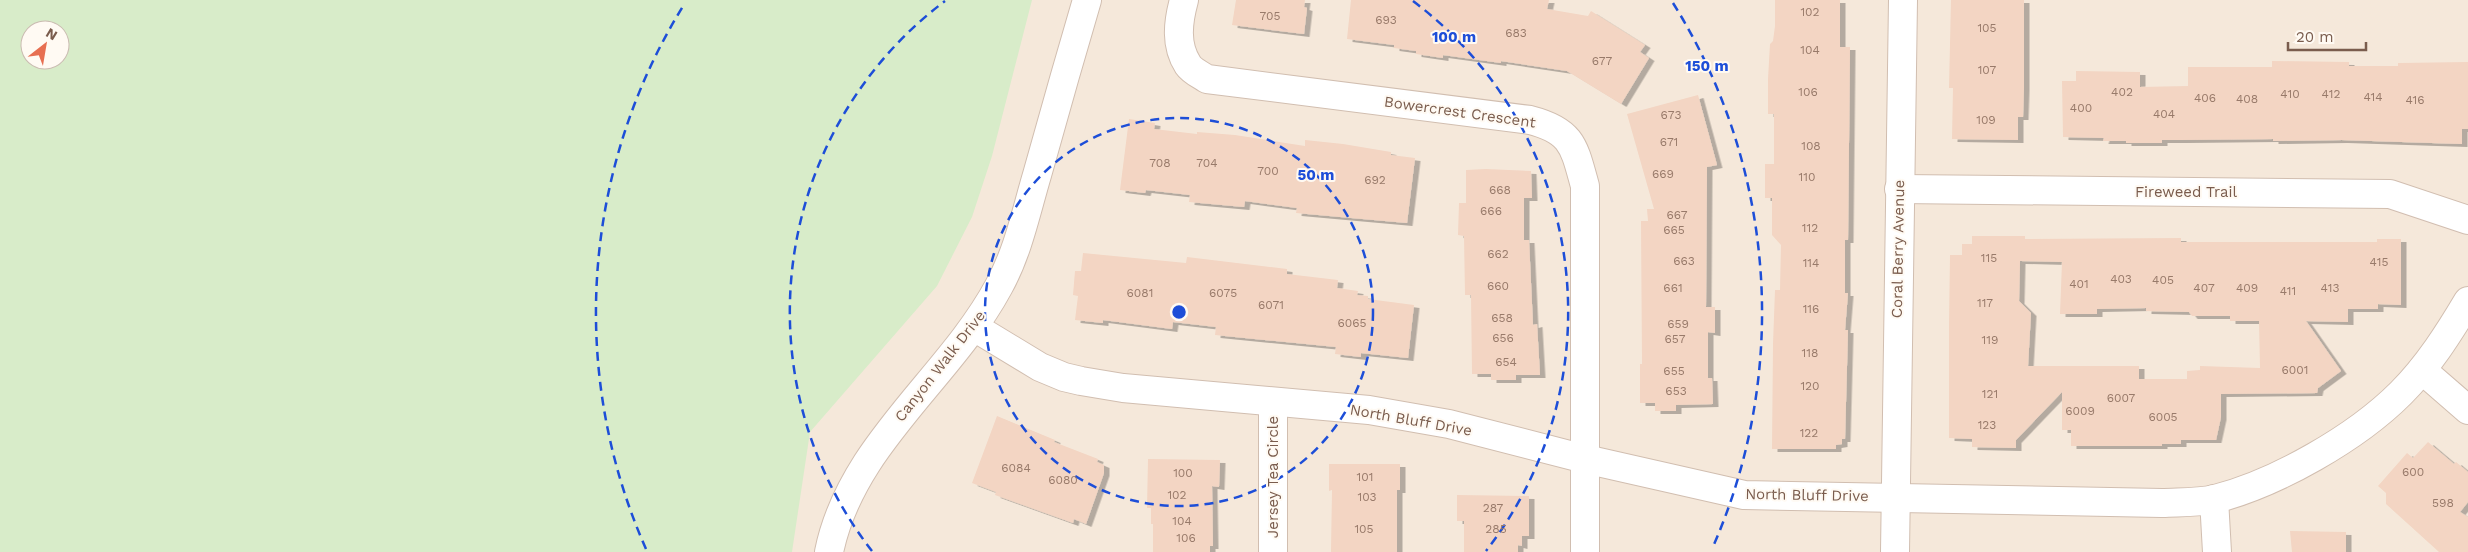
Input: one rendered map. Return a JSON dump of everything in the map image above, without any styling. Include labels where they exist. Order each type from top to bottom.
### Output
[{"type":"street","name":"Canyon Walk Drive","points":[[829,552],[849,495],[866,463],[898,419],[974,326],[999,286],[1017,244],[1087,0]]},
{"type":"street","name":"Bowercrest Crescent","points":[[1184,0],[1178,26],[1181,49],[1189,66],[1207,79],[1530,120],[1557,129],[1571,144],[1585,186],[1585,458]]},
{"type":"street","name":"Coral Berry Avenue","points":[[1895,552],[1903,0]]},
{"type":"street","name":"Fireweed Trail","points":[[1899,189],[2390,194],[2468,220]]},
{"type":"street","name":"North Bluff Drive","points":[[974,326],[1040,367],[1064,377],[1123,388],[1369,410],[1449,424],[1744,495],[2162,503],[2214,499],[2281,474],[2338,442],[2381,412],[2422,370],[2468,301]]},
{"type":"street","points":[[2422,370],[2468,410]]},
{"type":"street","name":"Jersey Tea Circle","points":[[1273,402],[1273,552]]},
{"type":"street","points":[[1585,458],[1585,552]]},
{"type":"street","points":[[2214,499],[2217,552]]},
{"type":"shaded area","points":[[0,0],[2468,0],[2468,552],[0,552]]},
{"type":"green space","points":[[0,0],[1032,0],[992,156],[972,217],[937,286],[810,432],[792,552],[0,552]]},
{"type":"building","points":[[1236,0],[1305,0],[1304,7],[1307,8],[1304,34],[1232,25]]},
{"type":"building","points":[[1351,0],[1549,0],[1547,9],[1588,16],[1591,11],[1645,45],[1640,52],[1649,58],[1621,104],[1567,71],[1501,61],[1501,63],[1443,55],[1443,58],[1416,54],[1416,51],[1394,48],[1394,45],[1347,39]]},
{"type":"building","points":[[1775,0],[1840,0],[1840,47],[1850,47],[1848,240],[1845,240],[1845,293],[1848,293],[1845,330],[1848,330],[1845,439],[1842,439],[1842,444],[1836,445],[1836,449],[1772,449],[1775,290],[1780,290],[1781,245],[1772,235],[1772,198],[1765,198],[1765,164],[1774,164],[1774,114],[1768,114],[1768,79],[1770,44],[1773,41],[1775,26]]},
{"type":"building","points":[[1951,0],[2024,0],[2023,117],[2018,117],[2018,140],[1952,139],[1953,88],[1949,88]]},
{"type":"building","points":[[2272,61],[2349,62],[2349,66],[2398,66],[2398,63],[2468,62],[2468,129],[2462,129],[2462,144],[2342,140],[2273,141],[2273,139],[2162,140],[2162,143],[2126,143],[2126,141],[2103,141],[2104,138],[2063,137],[2062,81],[2076,81],[2076,71],[2140,72],[2140,87],[2188,86],[2188,67],[2272,67]]},
{"type":"building","points":[[1698,95],[1717,165],[1707,167],[1706,307],[1715,307],[1715,333],[1708,332],[1708,378],[1712,378],[1713,404],[1676,405],[1676,411],[1655,411],[1655,403],[1640,403],[1640,364],[1642,364],[1641,221],[1648,221],[1647,209],[1654,209],[1627,114]]},
{"type":"building","points":[[1129,119],[1155,123],[1154,129],[1197,134],[1197,132],[1235,135],[1305,146],[1305,140],[1343,144],[1391,152],[1391,155],[1415,158],[1407,223],[1296,213],[1297,208],[1245,201],[1244,207],[1189,202],[1190,195],[1146,190],[1145,193],[1120,190]]},
{"type":"building","points":[[1466,170],[1531,171],[1532,198],[1524,198],[1524,240],[1529,240],[1533,325],[1537,324],[1540,375],[1516,375],[1516,380],[1491,380],[1491,374],[1472,374],[1471,295],[1465,295],[1464,236],[1458,235],[1459,203],[1466,203]]},
{"type":"building","points":[[1972,236],[2025,236],[2025,239],[2181,238],[2181,242],[2377,242],[2377,239],[2401,239],[2401,305],[2378,304],[2378,309],[2348,309],[2348,322],[2306,321],[2341,371],[2318,388],[2317,393],[2221,394],[2221,417],[2216,440],[2181,440],[2181,444],[2162,444],[2162,446],[2071,446],[2071,430],[2062,430],[2062,392],[2016,440],[2016,448],[1972,447],[1972,439],[1949,438],[1949,324],[1950,255],[1962,255],[1962,244],[1972,244]],"holes":[[[2020,261],[2062,262],[2060,314],[2097,314],[2097,309],[2146,308],[2146,311],[2189,312],[2192,316],[2230,316],[2230,321],[2259,321],[2260,368],[2200,366],[2200,370],[2187,371],[2187,379],[2139,379],[2139,366],[2028,366],[2031,313],[2019,301]]]},
{"type":"building","points":[[1083,253],[1186,263],[1187,257],[1287,269],[1287,274],[1338,280],[1337,288],[1358,291],[1357,295],[1368,296],[1368,299],[1414,305],[1408,358],[1361,353],[1361,357],[1335,354],[1336,347],[1215,335],[1216,327],[1173,322],[1172,329],[1103,320],[1103,323],[1075,320],[1078,296],[1073,295],[1075,271],[1081,271]]},
{"type":"building","points":[[997,416],[1055,440],[1054,442],[1098,459],[1097,462],[1104,465],[1104,473],[1086,524],[1074,519],[1073,523],[995,495],[996,492],[972,483]]},
{"type":"building","points":[[2428,442],[2454,464],[2456,462],[2468,472],[2468,502],[2460,512],[2468,517],[2468,552],[2439,552],[2386,504],[2386,493],[2378,486],[2407,453],[2413,458]]},
{"type":"building","points":[[1148,459],[1220,460],[1219,487],[1212,486],[1213,546],[1210,546],[1210,552],[1153,552],[1151,508],[1147,508]]},
{"type":"building","points":[[1329,464],[1400,464],[1400,490],[1397,490],[1397,552],[1331,552],[1332,490],[1329,491]]},
{"type":"building","points":[[1457,495],[1529,496],[1529,536],[1522,536],[1522,546],[1518,545],[1518,552],[1464,552],[1464,521],[1457,521]]},
{"type":"building","points":[[2290,531],[2346,532],[2346,552],[2292,552]]}]
